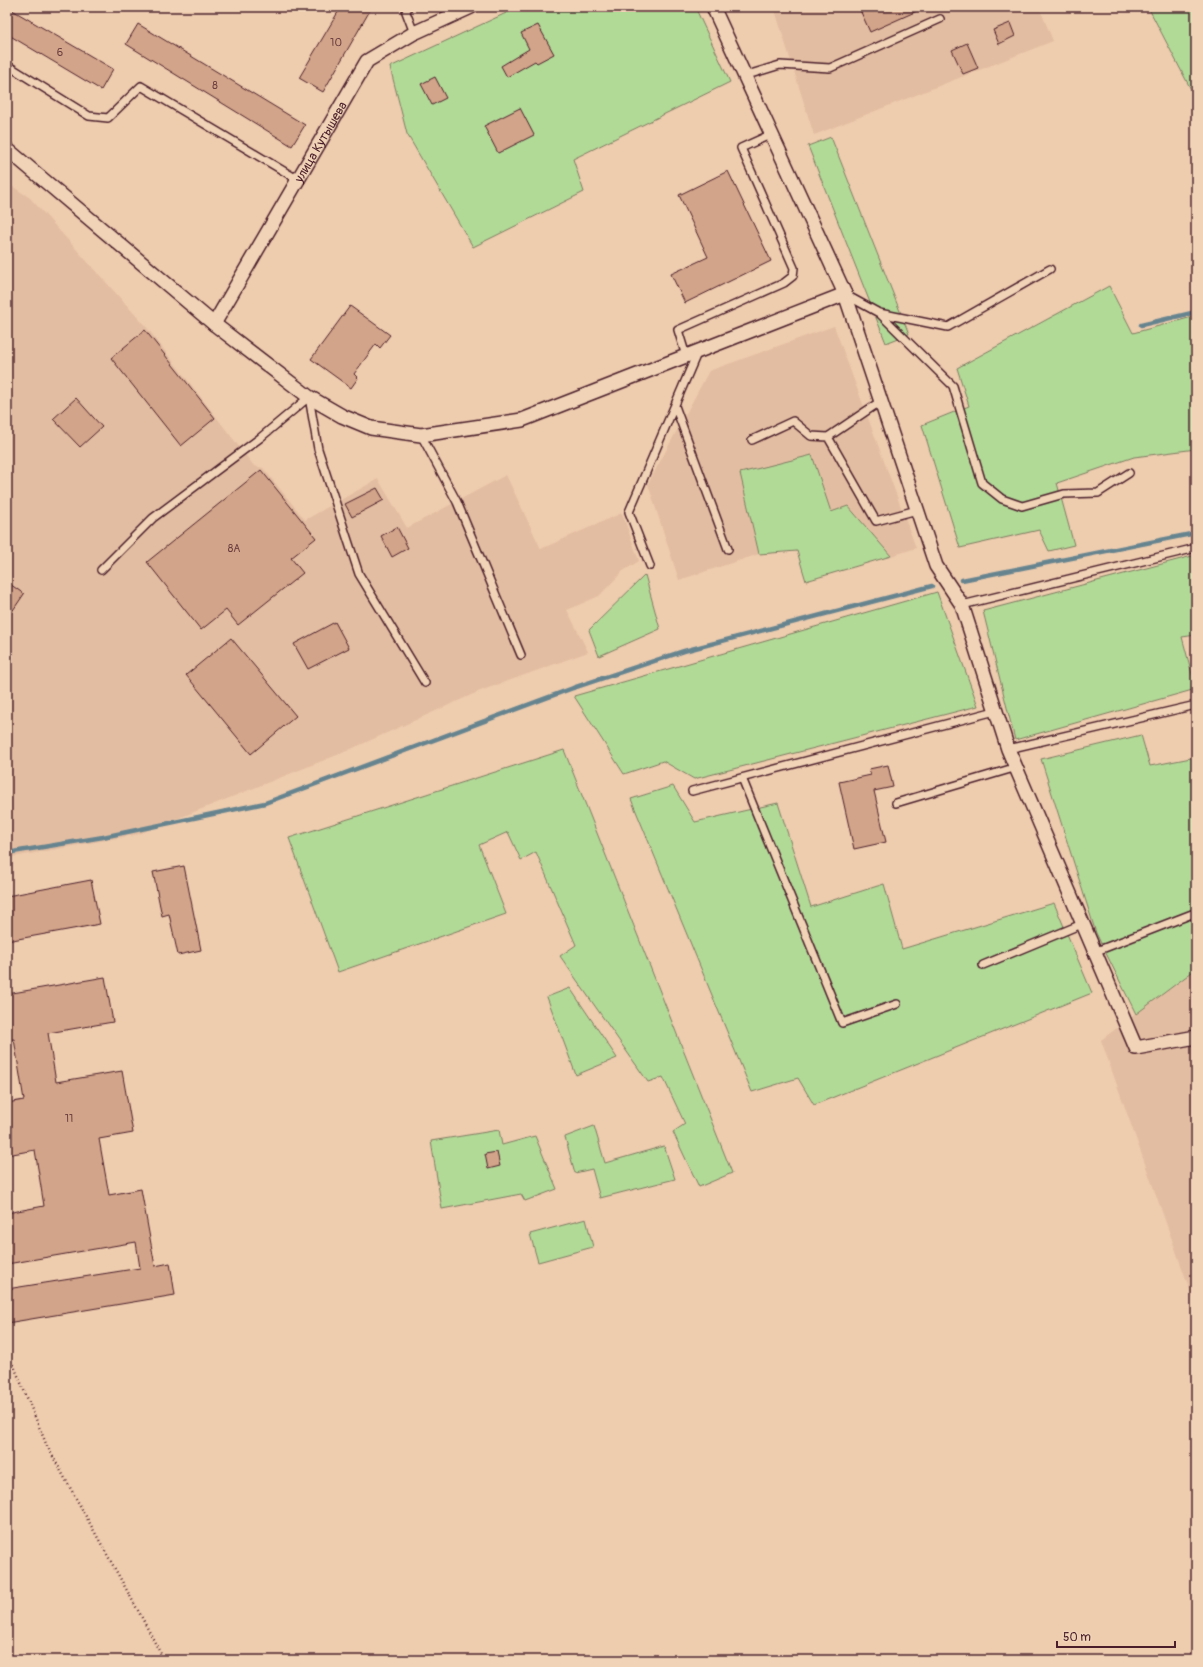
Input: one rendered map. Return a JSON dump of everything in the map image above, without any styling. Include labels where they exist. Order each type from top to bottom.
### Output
[{"type":"street","name":"улица Кутышева","points":[[214,324],[366,61],[414,33],[471,7]]},
{"type":"street","points":[[712,7],[845,294],[936,566],[962,605],[1008,749],[1136,1048],[1196,1037]]},
{"type":"street","points":[[7,149],[214,324],[308,397],[342,416],[370,428],[421,435],[522,420],[845,294]]},
{"type":"lane","points":[[408,7],[406,12],[414,33]]},
{"type":"lane","points":[[744,76],[780,65],[830,68],[940,19]]},
{"type":"lane","points":[[7,65],[89,116],[108,118],[142,86],[297,179]]},
{"type":"lane","points":[[686,356],[678,330],[784,283],[793,276],[794,268],[741,148],[772,134]]},
{"type":"lane","points":[[879,313],[948,326],[1050,268]]},
{"type":"lane","points":[[845,294],[879,313],[953,386],[982,483],[1002,499],[1022,506],[1064,494],[1098,493],[1129,473]]},
{"type":"lane","points":[[650,566],[630,512],[698,351]]},
{"type":"lane","points":[[101,570],[153,518],[260,438],[308,397],[318,449],[358,574],[425,684]]},
{"type":"lane","points":[[752,440],[792,421],[811,436],[828,437],[881,401]]},
{"type":"lane","points":[[675,406],[728,549]]},
{"type":"lane","points":[[421,435],[457,502],[521,654]]},
{"type":"lane","points":[[828,437],[876,521],[917,510]]},
{"type":"lane","points":[[962,605],[1196,548]]},
{"type":"lane","points":[[1008,749],[1196,705]]},
{"type":"lane","points":[[692,791],[996,711]]},
{"type":"lane","points":[[896,803],[1017,767]]},
{"type":"lane","points":[[742,778],[842,1023],[897,1004]]},
{"type":"lane","points":[[1094,952],[1192,914]]},
{"type":"lane","points":[[983,965],[1082,924]]},
{"type":"path","points":[[7,1359],[14,1366],[47,1446],[164,1660]]},
{"type":"shaded area","points":[[774,7],[1039,7],[1053,41],[814,135]]},
{"type":"shaded area","points":[[7,183],[30,198],[148,329],[254,466],[263,468],[305,520],[378,479],[407,528],[506,475],[541,549],[622,513],[639,561],[623,571],[599,596],[567,610],[588,652],[480,691],[342,753],[139,834],[7,858]]},
{"type":"shaded area","points":[[834,326],[916,548],[891,556],[848,506],[831,512],[812,455],[740,473],[759,554],[679,580],[648,484],[709,371]]},
{"type":"shaded area","points":[[1196,969],[1196,1307],[1101,1040]]},
{"type":"green space","points":[[519,7],[695,7],[730,82],[573,159],[584,192],[473,247],[407,134],[390,67]]},
{"type":"green space","points":[[1148,7],[1196,7],[1196,99]]},
{"type":"green space","points":[[831,137],[909,334],[886,343],[808,146]]},
{"type":"green space","points":[[1109,286],[1133,333],[1196,316],[1196,449],[1134,457],[1057,483],[1074,545],[1049,551],[1039,530],[960,548],[922,425],[969,406],[957,368]]},
{"type":"green space","points":[[812,455],[831,512],[848,506],[891,556],[806,581],[797,551],[759,554],[740,473]]},
{"type":"green space","points":[[1196,555],[1196,635],[1182,637],[1196,689],[1015,740],[983,611]]},
{"type":"green space","points":[[645,575],[660,629],[599,656],[589,630]]},
{"type":"green space","points":[[937,592],[978,706],[694,779],[663,761],[624,774],[574,696]]},
{"type":"green space","points":[[1141,735],[1150,766],[1196,757],[1196,969],[1136,1014],[1096,933],[1041,759]]},
{"type":"green space","points":[[564,750],[732,1173],[699,1187],[673,1132],[685,1124],[663,1077],[648,1082],[560,956],[576,945],[536,852],[521,860],[508,832],[479,845],[506,914],[338,972],[289,838]]},
{"type":"green space","points":[[673,786],[695,822],[778,803],[811,907],[884,884],[902,949],[1054,903],[1092,993],[814,1105],[798,1078],[752,1092],[631,799]]},
{"type":"green space","points":[[570,988],[617,1058],[576,1075],[547,997]]},
{"type":"green space","points":[[594,1126],[605,1163],[664,1146],[675,1179],[600,1198],[592,1169],[575,1173],[565,1137]]},
{"type":"green space","points":[[499,1130],[502,1145],[535,1136],[557,1189],[525,1201],[521,1194],[442,1209],[431,1141]]},
{"type":"green space","points":[[586,1219],[593,1247],[538,1262],[530,1234]]},
{"type":"building","points":[[7,7],[113,69],[101,90],[7,34]]},
{"type":"building","points":[[341,7],[372,7],[323,92],[299,78]]},
{"type":"building","points":[[867,7],[926,7],[870,32],[860,10]]},
{"type":"building","points":[[1010,23],[1015,36],[999,44],[993,30]]},
{"type":"building","points":[[138,24],[305,125],[292,146],[126,44]]},
{"type":"building","points":[[538,25],[554,54],[537,63],[535,61],[507,77],[501,66],[529,49],[521,33]]},
{"type":"building","points":[[967,43],[978,68],[963,74],[952,50]]},
{"type":"building","points":[[435,77],[446,98],[432,105],[421,84]]},
{"type":"building","points":[[520,108],[534,135],[498,153],[484,126]]},
{"type":"building","points":[[728,171],[771,261],[685,303],[671,274],[708,257],[679,195]]},
{"type":"building","points":[[350,306],[390,335],[380,348],[376,344],[354,374],[358,378],[351,388],[311,359]]},
{"type":"building","points":[[145,330],[215,418],[181,446],[111,358]]},
{"type":"building","points":[[76,398],[102,427],[80,447],[53,419]]},
{"type":"building","points":[[261,470],[316,538],[291,558],[303,573],[238,625],[226,610],[201,630],[147,562]]},
{"type":"building","points":[[377,488],[384,500],[352,517],[345,504]]},
{"type":"building","points":[[397,527],[408,548],[392,557],[381,536]]},
{"type":"building","points":[[7,582],[24,594],[7,619]]},
{"type":"building","points":[[335,622],[349,648],[308,669],[294,644]]},
{"type":"building","points":[[231,638],[296,716],[251,754],[186,675]]},
{"type":"building","points":[[888,765],[893,787],[874,791],[886,842],[854,849],[839,782],[871,775],[869,769]]},
{"type":"building","points":[[184,866],[201,950],[178,955],[169,914],[162,916],[153,872]]},
{"type":"building","points":[[91,880],[100,924],[7,941],[7,896]]},
{"type":"building","points":[[105,977],[113,1022],[48,1033],[56,1082],[122,1071],[133,1133],[99,1139],[109,1195],[141,1189],[155,1266],[170,1263],[175,1295],[7,1323],[7,1289],[140,1268],[136,1242],[7,1264],[7,1213],[44,1206],[35,1150],[7,1155],[7,1103],[24,1100],[14,1039],[7,1040],[7,994]]},
{"type":"building","points":[[497,1152],[500,1166],[488,1169],[485,1154]]},
{"type":"waterway","points":[[1141,325],[1196,312]]},
{"type":"waterway","points":[[962,580],[1196,533]]},
{"type":"waterway","points":[[7,853],[103,837],[265,803],[573,688],[684,651],[932,586]]}]
